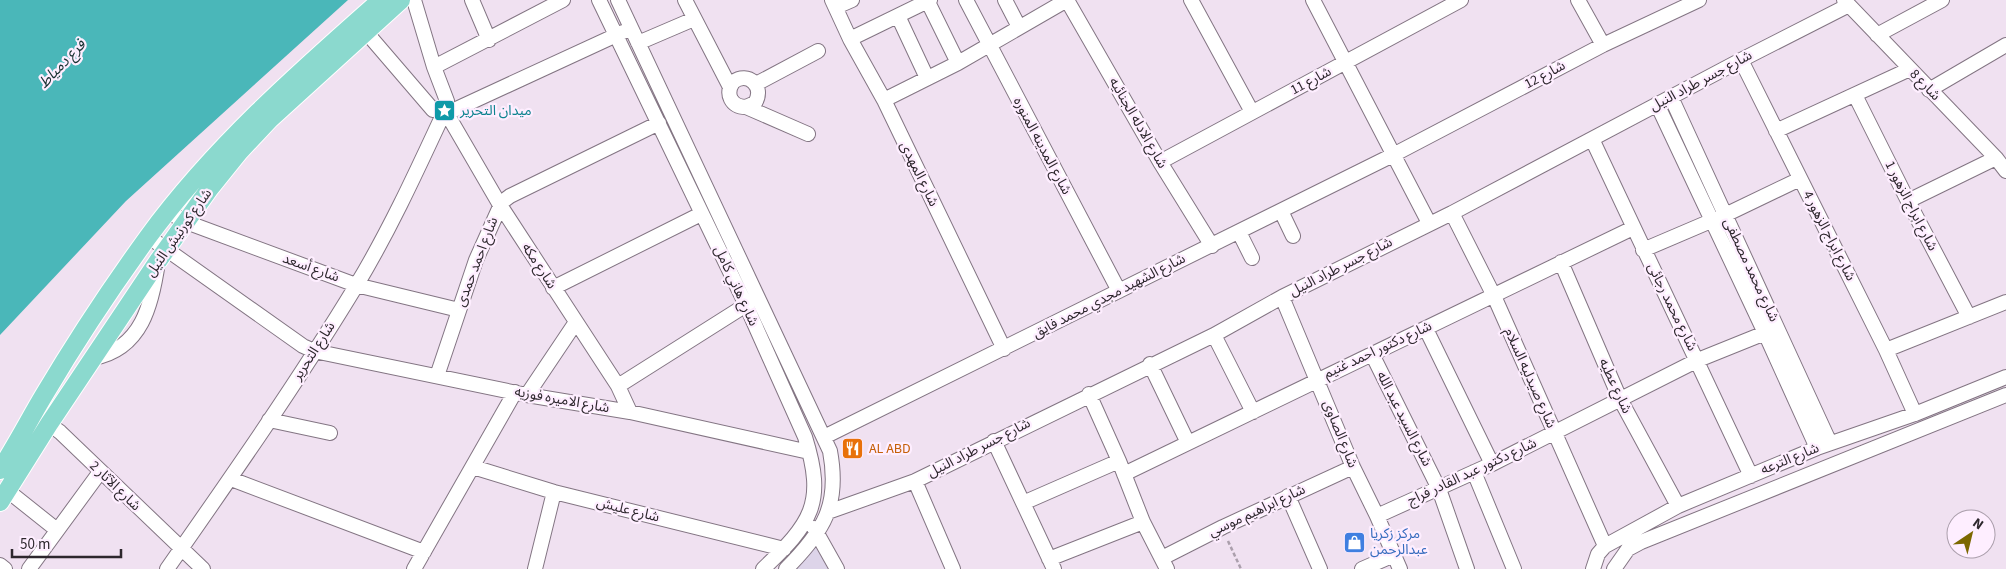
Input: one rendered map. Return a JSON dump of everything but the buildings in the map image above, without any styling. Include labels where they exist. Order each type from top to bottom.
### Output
[{"type":"main road","name":"شارع كورنيش النيل","points":[[0,470],[19,442],[44,396],[101,305],[149,237],[191,183],[233,138],[381,0]]},
{"type":"main road","name":"شارع كورنيش النيل","points":[[4,496],[74,386],[163,255],[239,152],[270,119],[401,0]]},
{"type":"main road","points":[[58,374],[74,386]]},
{"type":"main road","name":"شارع كورنيش النيل","points":[[0,458],[19,442]]},
{"type":"street","points":[[414,0],[445,112],[631,29]]},
{"type":"street","points":[[472,0],[490,40]]},
{"type":"street","points":[[434,67],[490,40],[564,0]]},
{"type":"street","name":"شارع هاني كامل","points":[[599,0],[743,299],[805,437],[815,475],[814,496],[808,516],[797,535],[762,569]]},
{"type":"street","name":"شارع هاني كامل","points":[[618,0],[830,451],[834,473],[833,496],[828,512],[817,534],[786,569]]},
{"type":"street","points":[[685,0],[730,86]]},
{"type":"street","points":[[834,4],[852,0]]},
{"type":"street","points":[[850,39],[928,0],[958,62]]},
{"type":"street","name":"شارع المدينه المنوره","points":[[966,0],[1119,291]]},
{"type":"street","points":[[1005,0],[1019,27]]},
{"type":"street","points":[[884,100],[958,62],[1067,0]]},
{"type":"street","name":"شارع الادله الجنائيه","points":[[1067,0],[1160,162],[1212,246]]},
{"type":"street","points":[[1191,0],[1252,112]]},
{"type":"street","points":[[1313,0],[1429,223]]},
{"type":"street","name":"شارع 11","points":[[1160,162],[1461,0]]},
{"type":"street","points":[[1578,0],[1603,45]]},
{"type":"street","name":"شارع 12","points":[[1393,154],[1603,45],[1699,0]]},
{"type":"street","points":[[1877,36],[1942,0]]},
{"type":"street","name":"شارع 8","points":[[1846,3],[1996,158],[2006,171]]},
{"type":"street","name":"شارع جسر طراد النيل","points":[[828,512],[915,481],[994,440],[1214,334],[1282,297],[1452,213],[1671,98],[1846,3]]},
{"type":"street","name":"شارع المهدى","points":[[834,4],[850,39],[884,100],[1004,349]]},
{"type":"street","points":[[898,16],[927,78]]},
{"type":"street","points":[[638,43],[694,18]]},
{"type":"street","name":"شارع مكه","points":[[366,32],[445,112],[500,205],[618,386],[630,412]]},
{"type":"street","points":[[1929,90],[2006,45]]},
{"type":"street","points":[[756,84],[818,51]]},
{"type":"street","name":"شارع ابراج الزهور 4","points":[[1741,60],[1886,350],[1915,414]]},
{"type":"street","points":[[1776,131],[1910,69]]},
{"type":"street","points":[[747,78],[756,84],[759,93],[758,98],[751,106],[740,107],[732,101],[729,92],[733,82],[747,78]]},
{"type":"street","name":"شارع ابراج الزهور 1","points":[[1855,95],[1969,318]]},
{"type":"street","name":"شارع محمد مصطفى","points":[[1671,98],[1765,333],[1824,446]]},
{"type":"street","name":"شارع محمد مصطفى","points":[[1657,104],[1719,217],[1824,446]]},
{"type":"street","points":[[746,107],[808,134]]},
{"type":"street","name":"شارع التحرير","points":[[167,569],[231,479],[356,285],[416,174],[445,112]]},
{"type":"street","name":"شارع احمد حمدى","points":[[437,376],[482,246],[500,205],[510,196],[659,123]]},
{"type":"street","name":"شارع محمد رجائى","points":[[1592,139],[1643,250],[1698,360],[1751,476]]},
{"type":"street","name":"شارع الشهيد مجدي محمد فايق","points":[[824,437],[1212,246],[1393,154]]},
{"type":"street","points":[[1908,201],[1996,158]]},
{"type":"street","points":[[1643,250],[1800,179]]},
{"type":"street","points":[[1281,211],[1293,236]]},
{"type":"street","name":"شارع أسعد","points":[[168,212],[186,222],[356,285],[459,310]]},
{"type":"street","name":"شارع صيدليه السلام","points":[[1452,213],[1494,296],[1605,546]]},
{"type":"street","points":[[553,288],[701,214]]},
{"type":"street","name":"شارع دكتور احمد غنيم","points":[[1023,503],[1188,443],[1317,379],[1426,329],[1633,228]]},
{"type":"street","points":[[1239,232],[1252,258]]},
{"type":"street","name":"شارع الاميره فوزيه","points":[[149,237],[163,255],[303,346],[314,351],[521,394],[630,412],[809,452]]},
{"type":"street","name":"شارع عطيه","points":[[1561,262],[1620,398],[1678,506]]},
{"type":"street","points":[[618,386],[743,299],[754,287]]},
{"type":"street","name":"شارع الصاوى","points":[[1282,297],[1353,467],[1400,569]]},
{"type":"street","points":[[1886,350],[2006,302]]},
{"type":"street","points":[[414,569],[473,467],[521,394],[576,322]]},
{"type":"street","points":[[1426,329],[1492,464]]},
{"type":"street","name":"شارع دكتور عبد القادر فراج","points":[[1377,516],[1492,464],[1698,360],[1765,333]]},
{"type":"street","points":[[1214,334],[1253,412]]},
{"type":"street","name":"شارع السيد عبد الله","points":[[1372,354],[1439,489],[1467,569]]},
{"type":"street","points":[[1150,364],[1188,443]]},
{"type":"street","name":"شارع الترعه","points":[[1605,546],[1678,506],[1824,446],[1915,414],[2006,377]]},
{"type":"street","points":[[1089,394],[1143,522],[1165,563]]},
{"type":"street","name":"شارع الترعه","points":[[1614,569],[1628,549],[1641,542],[2006,395]]},
{"type":"street","points":[[269,420],[330,433]]},
{"type":"street","name":"شارع الآثار 2","points":[[49,424],[60,432],[202,569]]},
{"type":"street","points":[[994,440],[1051,564],[1143,522]]},
{"type":"street","name":"شارع عليش","points":[[473,467],[554,492],[784,548]]},
{"type":"street","name":"شارع ابراهيم موسي","points":[[1165,563],[1222,527],[1353,467]]},
{"type":"street","points":[[29,569],[100,472]]},
{"type":"street","points":[[1474,472],[1514,569]]},
{"type":"street","points":[[231,479],[424,552]]},
{"type":"street","points":[[915,481],[953,569]]},
{"type":"street","points":[[535,569],[554,492]]},
{"type":"street","points":[[4,496],[57,530]]},
{"type":"street","points":[[1288,496],[1320,569]]},
{"type":"street","points":[[808,516],[837,569]]},
{"type":"street","points":[[1593,569],[1598,554],[1605,546]]},
{"type":"street","points":[[1362,569],[1394,555]]},
{"type":"street","points":[[0,566],[5,569]]},
{"type":"path","points":[[1222,527],[1241,569]]},
{"type":"shaded area","points":[[814,544],[829,569],[788,569]]},
{"type":"water","name":"فرع دمياط","points":[[0,0],[348,0],[126,201],[0,335]]},
{"type":"place","name":"ميدان التحرير","points":[[444,111]]},
{"type":"place","name":"AL ABD","points":[[853,449]]},
{"type":"place","name":"مركز زكريا عبدالرحمن","points":[[1354,542]]}]
